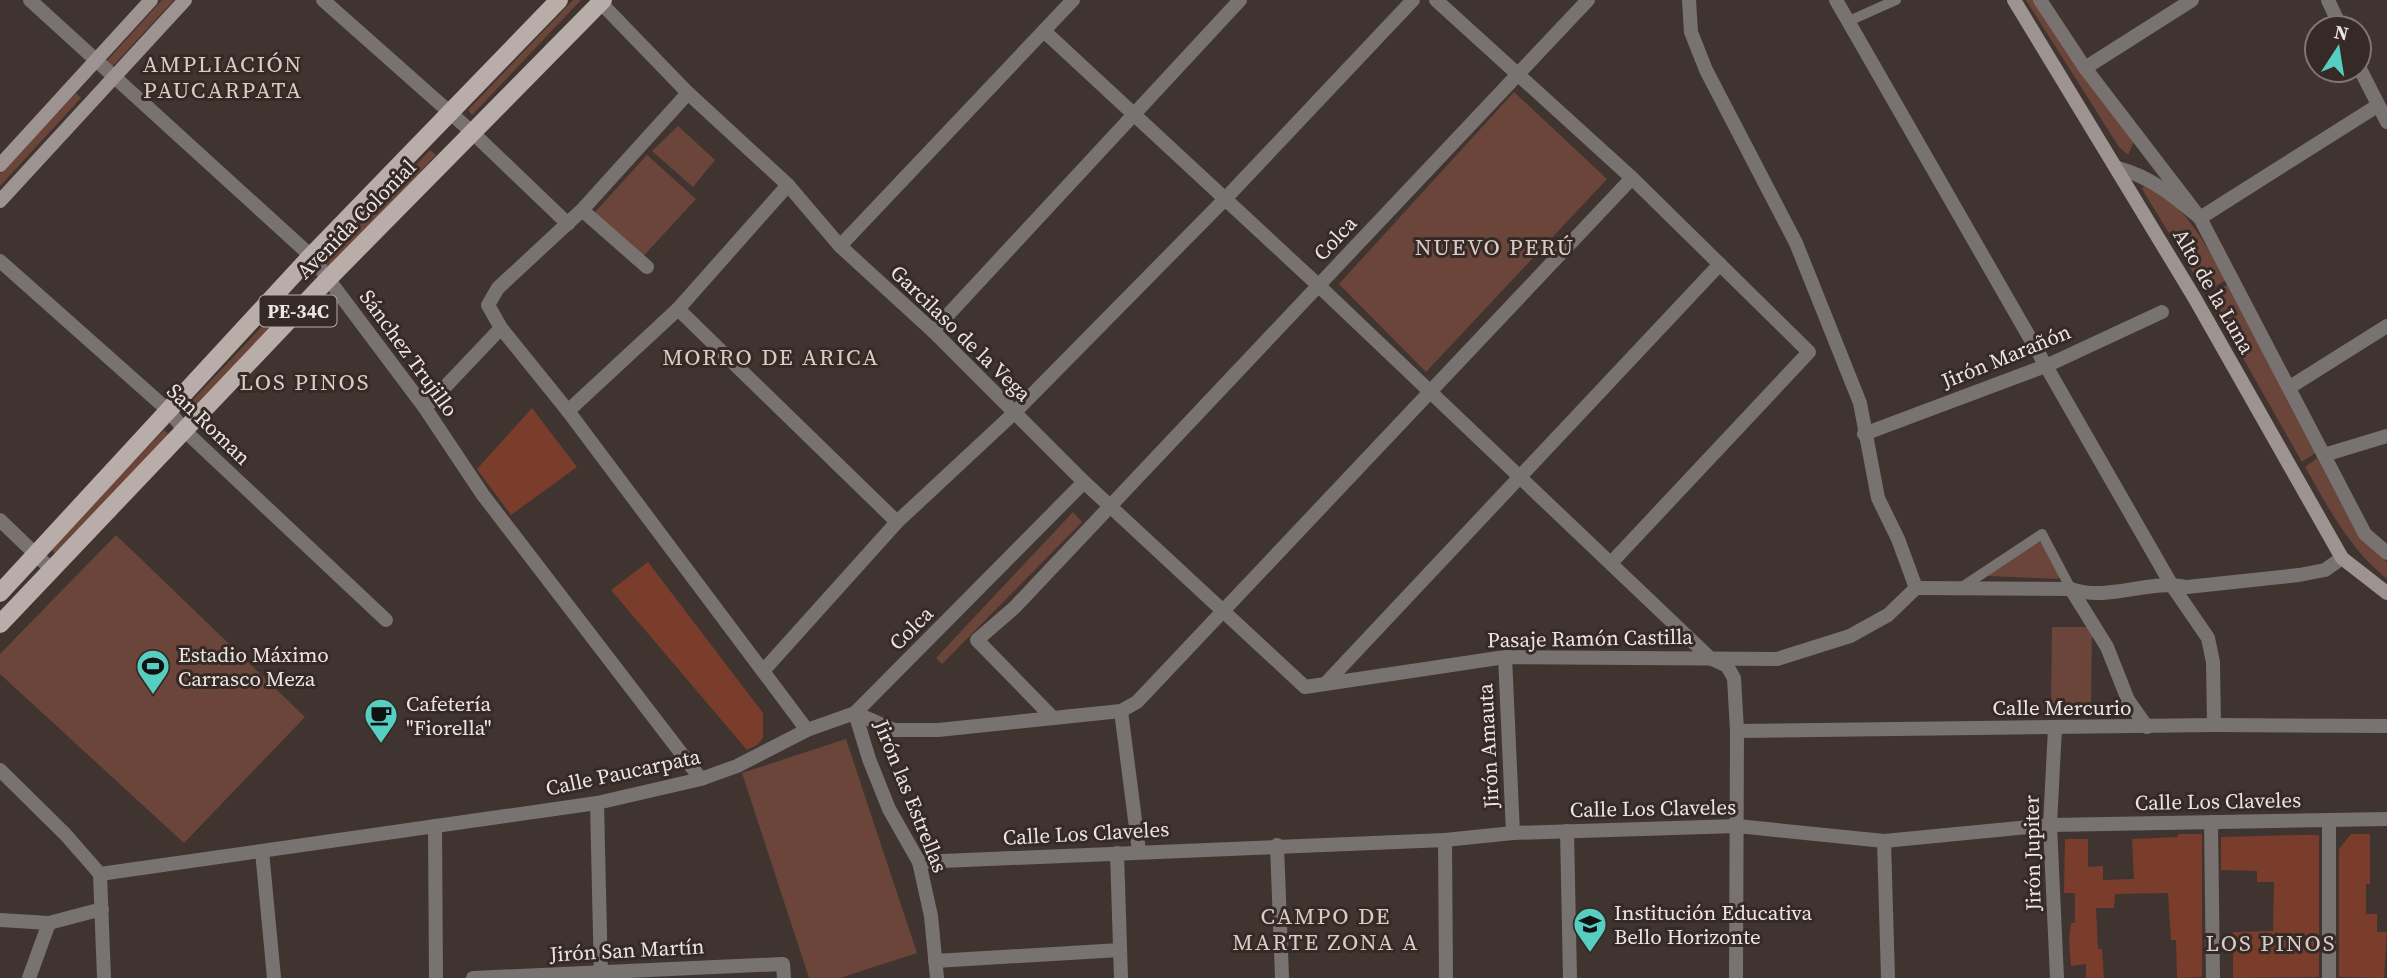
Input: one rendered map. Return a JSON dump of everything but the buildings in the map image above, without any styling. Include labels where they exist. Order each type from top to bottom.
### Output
[{"type":"main road","points":[[0,165],[151,0]]},
{"type":"main road","points":[[0,201],[185,0]]},
{"type":"main road","name":"Avenida Colonial","points":[[0,593],[170,412],[311,256],[559,0]]},
{"type":"main road","name":"Alto de la Luna","points":[[2014,0],[2118,168],[2342,558],[2387,593]]},
{"type":"main road","name":"Avenida Colonial","points":[[0,624],[328,279],[601,1]]},
{"type":"street","name":"Sánchez Trujillo","points":[[30,0],[311,256],[425,408],[483,495],[701,779]]},
{"type":"street","points":[[323,0],[448,114],[473,133],[568,224]]},
{"type":"street","points":[[840,246],[1073,0]]},
{"type":"street","points":[[933,331],[1240,0]]},
{"type":"street","points":[[763,671],[897,522],[1013,414],[1225,199],[1413,0]]},
{"type":"street","points":[[1436,0],[1632,178],[1809,352],[1612,563]]},
{"type":"street","name":"Colca","points":[[1054,718],[977,640],[1015,607],[1588,0]]},
{"type":"street","points":[[1689,0],[1691,32],[1696,45],[1796,243],[1860,403],[1878,498],[1898,539],[1916,588],[2071,589],[2089,595],[2171,584],[2187,587],[2299,575],[2325,570],[2342,558]]},
{"type":"street","points":[[1836,0],[2048,365],[2171,584],[2208,638],[2213,662],[2214,724]]},
{"type":"street","points":[[2040,0],[2085,68],[2200,218],[2365,534],[2387,553]]},
{"type":"street","points":[[2085,68],[2192,0]]},
{"type":"street","name":"Garcilaso de la Vega","points":[[601,1],[688,93],[788,185],[840,246],[933,331],[1013,414],[1084,482],[1112,505],[1305,687]]},
{"type":"street","points":[[1044,31],[1430,390],[1519,478],[1710,657],[1727,666],[1734,678],[1737,731],[1736,978]]},
{"type":"street","points":[[2367,84],[2387,122]]},
{"type":"street","points":[[688,93],[582,210],[498,288],[488,305],[501,328],[568,411],[807,730]]},
{"type":"street","points":[[2200,218],[2377,106]]},
{"type":"street","points":[[2118,168],[2137,173],[2163,187],[2200,218]]},
{"type":"street","points":[[855,713],[894,730],[938,730],[1121,711],[1137,702],[1632,178]]},
{"type":"street","points":[[568,411],[678,309],[788,185]]},
{"type":"street","points":[[582,210],[647,267]]},
{"type":"street","name":"San Roman","points":[[0,261],[170,412],[184,431],[386,620]]},
{"type":"street","points":[[1327,682],[1720,264]]},
{"type":"street","points":[[678,309],[897,522]]},
{"type":"street","name":"Jirón Marañón","points":[[1864,434],[2048,365],[2162,312]]},
{"type":"street","points":[[2290,387],[2387,326]]},
{"type":"street","points":[[425,408],[501,328]]},
{"type":"street","points":[[2324,455],[2387,436]]},
{"type":"street","name":"Colca","points":[[855,713],[1084,482]]},
{"type":"street","points":[[0,520],[52,570]]},
{"type":"street","name":"Pasaje Ramón Castilla","points":[[1305,687],[1505,657],[1777,659],[1823,646],[1888,615],[1916,588]]},
{"type":"street","points":[[2071,589],[2107,647],[2128,699],[2147,727]]},
{"type":"street","name":"Jirón Amauta","points":[[1505,657],[1513,832]]},
{"type":"street","points":[[1121,711],[1139,851]]},
{"type":"street","name":"Calle Paucarpata","points":[[100,874],[597,803],[701,779],[737,766],[807,730],[855,713]]},
{"type":"street","name":"Jirón las Estrellas","points":[[855,713],[869,760],[889,809],[919,862],[931,916],[937,978]]},
{"type":"street","name":"Calle Mercurio","points":[[1737,731],[2214,724],[2387,726]]},
{"type":"street","name":"Jirón Jupiter","points":[[2055,728],[2050,825],[2057,978]]},
{"type":"street","points":[[0,770],[65,834],[100,874],[104,978]]},
{"type":"street","points":[[597,803],[601,975]]},
{"type":"street","name":"Calle Los Claveles","points":[[919,862],[1445,840],[1513,832],[1737,826],[1884,841],[2050,825],[2387,820]]},
{"type":"street","points":[[2329,821],[2329,978]]},
{"type":"street","points":[[2211,822],[2213,978]]},
{"type":"street","points":[[435,826],[436,978]]},
{"type":"street","points":[[1567,831],[1570,978]]},
{"type":"street","points":[[1445,840],[1446,978]]},
{"type":"street","points":[[1884,841],[1888,978]]},
{"type":"street","points":[[1277,845],[1282,978]]},
{"type":"street","points":[[262,851],[274,978]]},
{"type":"street","points":[[1116,853],[1121,978]]},
{"type":"street","points":[[0,920],[48,923],[102,909]]},
{"type":"street","points":[[29,978],[48,923]]},
{"type":"street","points":[[935,961],[1120,950]]},
{"type":"street","name":"Jirón San Martín","points":[[473,978],[784,971]]},
{"type":"lane","points":[[1849,21],[1896,0]]},
{"type":"lane","points":[[1962,587],[2042,534],[2071,589]]},
{"type":"shaded area","points":[[162,0],[174,0],[111,68],[105,63]]},
{"type":"shaded area","points":[[573,0],[581,0],[472,115],[468,110]]},
{"type":"shaded area","points":[[2026,0],[2033,0],[2135,139],[2128,155],[2119,147]]},
{"type":"shaded area","points":[[1514,92],[1607,179],[1426,372],[1339,284]]},
{"type":"shaded area","points":[[76,93],[81,98],[0,186],[0,174]]},
{"type":"shaded area","points":[[678,126],[715,160],[693,187],[652,151]]},
{"type":"shaded area","points":[[430,150],[436,155],[325,273],[320,267]]},
{"type":"shaded area","points":[[647,155],[696,199],[636,264],[586,222]]},
{"type":"shaded area","points":[[2144,186],[2159,193],[2183,213],[2226,280],[2205,292],[2142,189]]},
{"type":"shaded area","points":[[2227,285],[2315,453],[2302,462],[2208,296]]},
{"type":"shaded area","points":[[292,295],[296,300],[189,412],[184,409]]},
{"type":"shaded area","points":[[164,430],[170,435],[55,553],[50,549]]},
{"type":"shaded area","points":[[2317,458],[2358,535],[2387,562],[2387,579],[2351,541],[2305,467]]},
{"type":"shaded area","points":[[1073,512],[1082,522],[942,664],[936,658]]},
{"type":"shaded area","name":"Estadio Máximo Carrasco Meza","points":[[116,535],[305,717],[184,843],[0,674],[0,654]]},
{"type":"shaded area","points":[[2037,542],[2043,543],[2060,575],[2058,579],[1989,576],[1988,573]]},
{"type":"shaded area","points":[[2052,627],[2092,627],[2091,707],[2051,707]]},
{"type":"shaded area","points":[[846,739],[917,953],[840,978],[809,978],[742,773]]},
{"type":"place","name":"Estadio Máximo Carrasco Meza","points":[[153,696]]},
{"type":"place","name":"Cafetería \"Fiorella\"","points":[[381,745]]},
{"type":"place","name":"Institución Educativa Bello Horizonte","points":[[1590,954]]},
{"type":"district","name":"AMPLIACIÓN PAUCARPATA","points":[[223,77]]},
{"type":"district","name":"NUEVO PERÚ","points":[[1495,247]]},
{"type":"district","name":"MORRO DE ARICA","points":[[771,357]]},
{"type":"district","name":"LOS PINOS","points":[[305,382]]},
{"type":"district","name":"CAMPO DE MARTE ZONA A","points":[[1326,929]]},
{"type":"district","name":"LOS PINOS","points":[[2271,943]]}]
